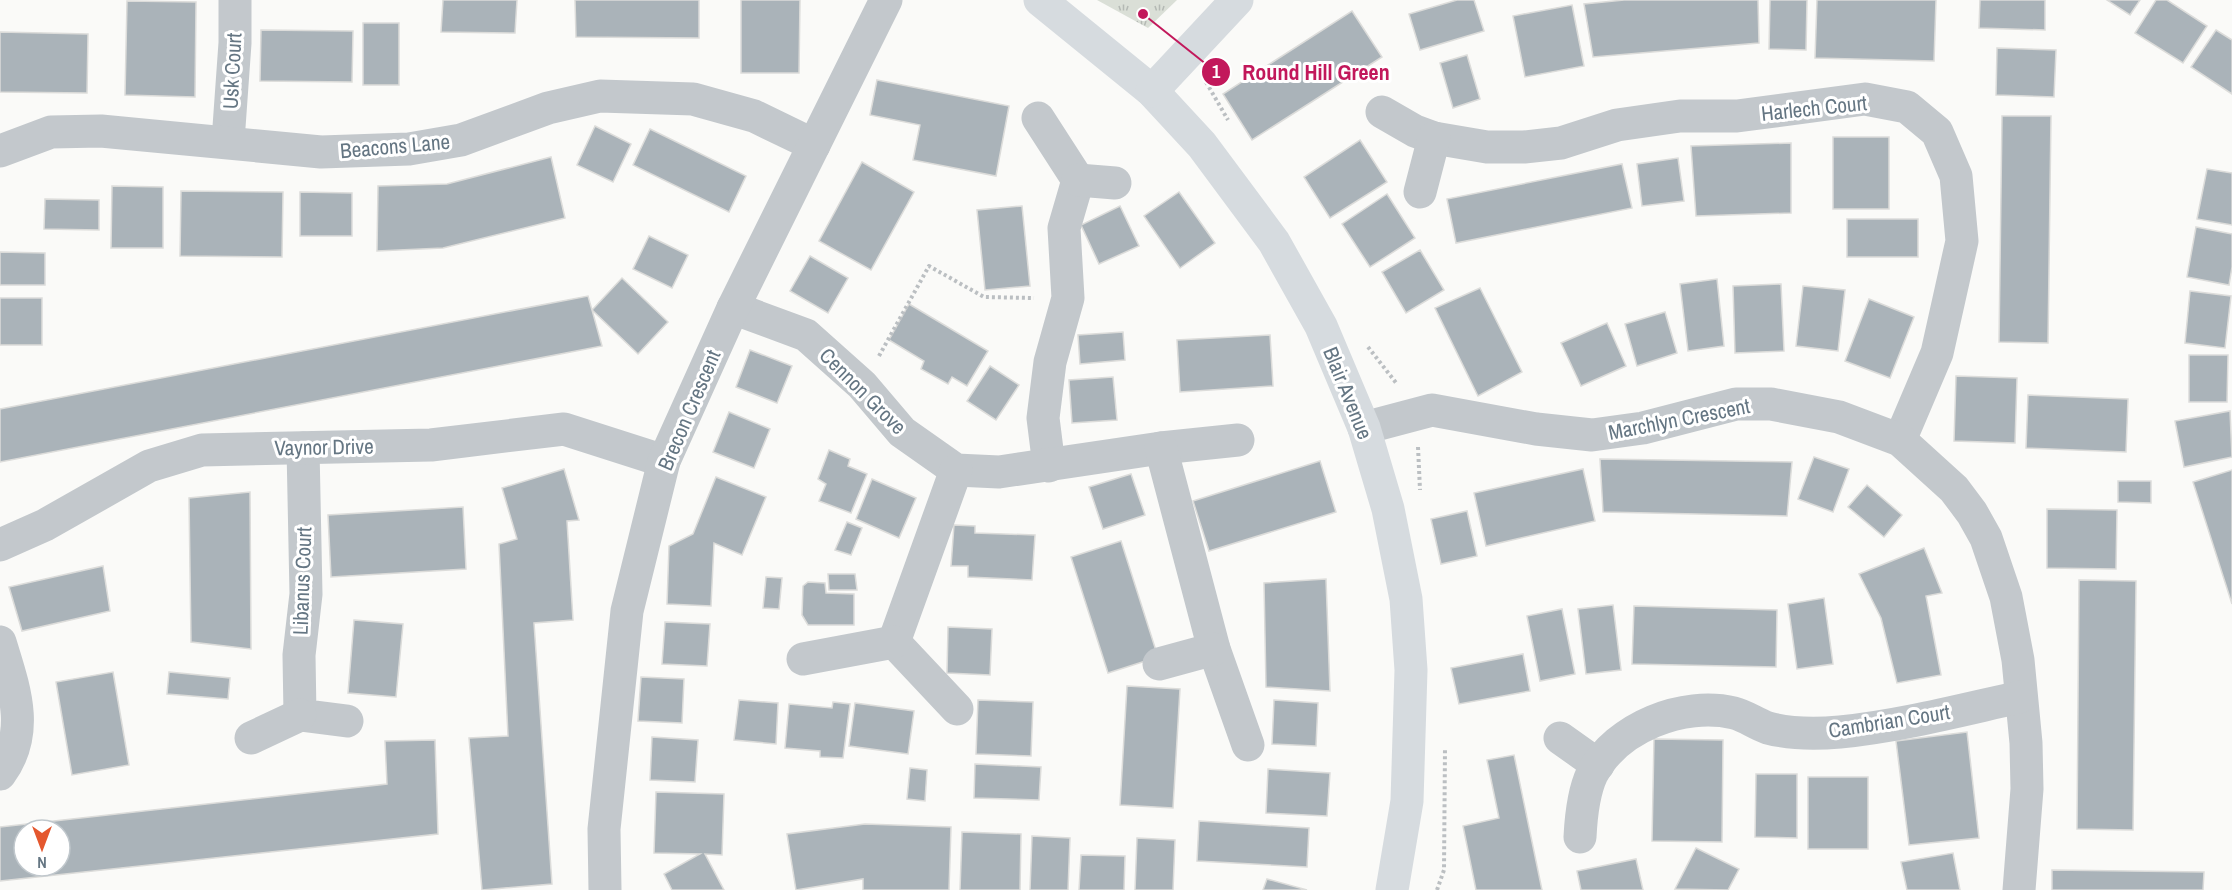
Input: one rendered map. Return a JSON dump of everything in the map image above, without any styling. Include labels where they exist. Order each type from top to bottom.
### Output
[{"type":"street","name":"Usk Court","points":[[228,141],[236,43],[235,0]]},
{"type":"street","name":"Brecon Crescent","points":[[605,890],[604,829],[627,611],[664,461],[733,308],[886,0]]},
{"type":"street","name":"Blair Avenue","points":[[1040,0],[1152,91],[1202,145],[1274,242],[1321,326],[1364,428],[1388,509],[1406,599],[1411,670],[1407,801],[1392,890]]},
{"type":"street","points":[[1152,91],[1237,0]]},
{"type":"street","name":"Beacons Lane","points":[[0,151],[51,132],[101,131],[228,141],[321,152],[409,149],[461,140],[548,108],[600,96],[693,99],[754,116],[814,145]]},
{"type":"street","name":"Harlech Court","points":[[1382,112],[1415,131],[1434,138],[1488,147],[1524,147],[1562,143],[1617,125],[1680,116],[1737,116],[1865,99],[1907,107],[1937,132],[1956,176],[1962,241],[1937,353],[1900,440]]},
{"type":"street","points":[[1038,118],[1078,180],[1064,228],[1068,298],[1050,362],[1043,418],[1048,466]]},
{"type":"street","points":[[1420,192],[1434,138]]},
{"type":"street","points":[[1078,180],[1115,183]]},
{"type":"street","name":"Cennon Grove","points":[[733,308],[806,335],[862,385],[902,432],[956,470]]},
{"type":"street","name":"Marchlyn Crescent","points":[[1364,428],[1432,410],[1536,429],[1592,435],[1643,428],[1736,404],[1771,404],[1839,417],[1900,440],[1954,489],[1972,513],[1986,538],[2006,597],[2013,627],[2026,743],[2027,789],[2019,890]]},
{"type":"street","name":"Vaynor Drive","points":[[0,545],[45,525],[149,466],[202,450],[431,445],[564,429],[664,461]]},
{"type":"street","points":[[894,642],[956,470],[999,472],[1161,448],[1238,440]]},
{"type":"street","name":"Libanus Court","points":[[300,715],[299,655],[306,594],[303,448]]},
{"type":"street","points":[[1161,448],[1214,649],[1248,745]]},
{"type":"street","points":[[0,642],[13,690],[19,735],[10,760],[0,774]]},
{"type":"street","points":[[803,659],[894,642]]},
{"type":"street","points":[[894,642],[957,709]]},
{"type":"street","points":[[1158,664],[1214,649]]},
{"type":"street","name":"Cambrian Court","points":[[1580,837],[1588,786],[1598,765],[1618,744],[1641,727],[1667,716],[1693,711],[1734,713],[1777,729],[1805,733],[1841,732],[2020,698]]},
{"type":"street","points":[[251,738],[300,715],[347,721]]},
{"type":"street","points":[[1560,738],[1598,765]]},
{"type":"path","points":[[862,385],[929,267],[984,297],[1068,298]]},
{"type":"green space","points":[[1097,0],[1177,0],[1148,28]]},
{"type":"building","points":[[443,0],[517,0],[515,33],[441,32]]},
{"type":"building","points":[[575,0],[699,0],[699,38],[576,37]]},
{"type":"building","points":[[741,0],[800,0],[799,73],[741,73]]},
{"type":"building","points":[[1457,0],[1474,0],[1484,31],[1420,50],[1409,14]]},
{"type":"building","points":[[1624,0],[1758,0],[1759,43],[1593,57],[1584,4]]},
{"type":"building","points":[[1770,0],[1807,0],[1806,50],[1769,49]]},
{"type":"building","points":[[1817,0],[1936,0],[1934,61],[1815,58]]},
{"type":"building","points":[[1980,0],[2045,0],[2045,30],[1979,28]]},
{"type":"building","points":[[2107,0],[2140,0],[2130,15]]},
{"type":"building","points":[[2156,0],[2167,0],[2207,26],[2183,63],[2135,33]]},
{"type":"building","points":[[127,1],[196,2],[195,97],[125,95]]},
{"type":"building","points":[[1572,5],[1584,66],[1525,77],[1513,16]]},
{"type":"building","points":[[1352,11],[1382,57],[1252,140],[1223,94]]},
{"type":"building","points":[[363,23],[399,23],[399,85],[363,85]]},
{"type":"building","points":[[261,30],[353,31],[352,82],[260,81]]},
{"type":"building","points":[[2216,30],[2232,40],[2232,94],[2191,67]]},
{"type":"building","points":[[0,32],[88,34],[87,93],[0,92]]},
{"type":"building","points":[[1997,48],[2056,50],[2054,97],[1996,95]]},
{"type":"building","points":[[1467,55],[1480,99],[1453,108],[1440,63]]},
{"type":"building","points":[[877,80],[1009,106],[996,176],[913,160],[920,125],[870,115]]},
{"type":"building","points":[[2002,116],[2051,116],[2048,343],[1999,342]]},
{"type":"building","points":[[595,126],[631,144],[613,182],[577,165]]},
{"type":"building","points":[[650,129],[746,176],[729,212],[633,165]]},
{"type":"building","points":[[1833,137],[1889,137],[1889,209],[1833,209]]},
{"type":"building","points":[[1360,140],[1387,182],[1330,218],[1304,177]]},
{"type":"building","points":[[1791,143],[1791,213],[1696,216],[1691,146]]},
{"type":"building","points":[[551,157],[565,218],[443,248],[377,251],[378,186],[447,184]]},
{"type":"building","points":[[1678,158],[1684,201],[1642,206],[1637,164]]},
{"type":"building","points":[[862,162],[914,192],[871,270],[819,241]]},
{"type":"building","points":[[1622,164],[1632,208],[1456,243],[1447,199]]},
{"type":"building","points":[[2207,169],[2232,173],[2232,225],[2197,219]]},
{"type":"building","points":[[112,186],[163,187],[163,248],[111,248]]},
{"type":"building","points":[[181,191],[283,192],[282,257],[180,256]]},
{"type":"building","points":[[300,192],[352,193],[352,236],[300,236]]},
{"type":"building","points":[[1179,192],[1215,243],[1180,268],[1144,216]]},
{"type":"building","points":[[1387,194],[1415,238],[1370,267],[1342,224]]},
{"type":"building","points":[[45,199],[99,200],[99,230],[44,229]]},
{"type":"building","points":[[1022,206],[1030,286],[985,290],[977,210]]},
{"type":"building","points":[[1120,206],[1139,246],[1099,264],[1081,225]]},
{"type":"building","points":[[1847,219],[1918,219],[1918,257],[1847,257]]},
{"type":"building","points":[[2196,227],[2232,234],[2232,267],[2229,285],[2187,277]]},
{"type":"building","points":[[649,236],[688,255],[672,288],[633,269]]},
{"type":"building","points":[[1420,250],[1444,290],[1406,313],[1382,272]]},
{"type":"building","points":[[0,252],[45,253],[45,285],[0,285]]},
{"type":"building","points":[[810,256],[848,278],[828,313],[790,291]]},
{"type":"building","points":[[622,278],[668,322],[638,354],[592,310]]},
{"type":"building","points":[[1717,279],[1724,346],[1688,351],[1680,284]]},
{"type":"building","points":[[1781,284],[1784,351],[1735,353],[1733,286]]},
{"type":"building","points":[[1803,286],[1845,290],[1838,351],[1796,346]]},
{"type":"building","points":[[1480,288],[1522,372],[1478,396],[1435,308]]},
{"type":"building","points":[[2190,291],[2231,296],[2225,348],[2185,343]]},
{"type":"building","points":[[588,296],[602,346],[0,462],[0,409]]},
{"type":"building","points":[[0,298],[42,298],[42,345],[0,345]]},
{"type":"building","points":[[1869,299],[1914,317],[1890,378],[1845,361]]},
{"type":"building","points":[[909,304],[988,351],[967,386],[952,377],[948,384],[921,369],[924,361],[889,340]]},
{"type":"building","points":[[1665,312],[1677,353],[1637,366],[1625,324]]},
{"type":"building","points":[[1607,323],[1626,366],[1581,386],[1561,343]]},
{"type":"building","points":[[1123,332],[1125,360],[1080,364],[1078,335]]},
{"type":"building","points":[[1270,335],[1273,386],[1180,392],[1177,340]]},
{"type":"building","points":[[750,350],[792,366],[777,403],[736,387]]},
{"type":"building","points":[[2189,355],[2228,355],[2227,402],[2189,402]]},
{"type":"building","points":[[990,366],[1019,385],[996,420],[967,401]]},
{"type":"building","points":[[1956,376],[2017,378],[2015,443],[1954,441]]},
{"type":"building","points":[[1113,377],[1117,420],[1072,423],[1069,380]]},
{"type":"building","points":[[2028,395],[2128,399],[2126,452],[2026,448]]},
{"type":"building","points":[[2230,411],[2232,457],[2184,467],[2175,421]]},
{"type":"building","points":[[729,412],[770,429],[754,468],[713,452]]},
{"type":"building","points":[[829,450],[850,459],[848,466],[867,474],[851,513],[819,501],[826,484],[818,479]]},
{"type":"building","points":[[1814,457],[1849,469],[1833,512],[1798,499]]},
{"type":"building","points":[[1600,459],[1792,462],[1787,516],[1603,512]]},
{"type":"building","points":[[1320,461],[1336,512],[1209,551],[1193,501]]},
{"type":"building","points":[[564,469],[579,520],[567,521],[573,620],[534,623],[552,884],[482,890],[469,738],[508,736],[499,544],[517,539],[502,488]]},
{"type":"building","points":[[1583,469],[1595,521],[1486,546],[1474,493]]},
{"type":"building","points":[[2232,470],[2232,604],[2193,482]]},
{"type":"building","points":[[1131,474],[1145,515],[1103,529],[1089,487]]},
{"type":"building","points":[[716,477],[766,497],[742,555],[714,543],[711,606],[667,604],[669,546],[693,534]]},
{"type":"building","points":[[872,479],[916,498],[899,538],[856,519]]},
{"type":"building","points":[[2118,481],[2151,481],[2151,503],[2118,502]]},
{"type":"building","points":[[1867,485],[1902,515],[1884,537],[1848,507]]},
{"type":"building","points":[[250,492],[251,649],[191,642],[189,498]]},
{"type":"building","points":[[463,507],[466,569],[331,577],[328,515]]},
{"type":"building","points":[[2047,509],[2117,510],[2116,569],[2047,568]]},
{"type":"building","points":[[1467,511],[1477,556],[1441,564],[1431,519]]},
{"type":"building","points":[[847,522],[862,528],[851,555],[835,550]]},
{"type":"building","points":[[954,525],[975,526],[975,533],[1035,535],[1032,580],[968,577],[968,566],[951,566]]},
{"type":"building","points":[[1121,541],[1158,657],[1108,673],[1071,557]]},
{"type":"building","points":[[1924,548],[1942,593],[1926,596],[1941,675],[1897,683],[1881,618],[1859,574]]},
{"type":"building","points":[[103,566],[110,611],[22,631],[9,587]]},
{"type":"building","points":[[828,574],[855,574],[857,590],[829,590]]},
{"type":"building","points":[[766,577],[782,578],[779,609],[763,608]]},
{"type":"building","points":[[1326,579],[1330,691],[1266,687],[1264,583]]},
{"type":"building","points":[[2079,580],[2136,581],[2133,830],[2077,829]]},
{"type":"building","points":[[808,582],[825,583],[826,593],[854,594],[854,625],[808,625],[802,615],[803,586]]},
{"type":"building","points":[[1824,598],[1833,664],[1797,669],[1788,604]]},
{"type":"building","points":[[1613,605],[1621,670],[1586,674],[1578,609]]},
{"type":"building","points":[[1634,606],[1777,610],[1776,667],[1632,664]]},
{"type":"building","points":[[1562,609],[1575,674],[1540,681],[1527,616]]},
{"type":"building","points":[[354,620],[403,624],[396,697],[348,693]]},
{"type":"building","points":[[665,622],[710,624],[707,666],[662,664]]},
{"type":"building","points":[[948,627],[992,629],[990,675],[947,673]]},
{"type":"building","points":[[1523,654],[1530,691],[1459,704],[1451,668]]},
{"type":"building","points":[[113,672],[129,765],[72,775],[56,682]]},
{"type":"building","points":[[169,672],[230,678],[228,699],[167,694]]},
{"type":"building","points":[[641,677],[684,679],[682,723],[638,721]]},
{"type":"building","points":[[1127,686],[1180,689],[1173,808],[1120,805]]},
{"type":"building","points":[[739,700],[778,703],[776,744],[734,740]]},
{"type":"building","points":[[978,700],[1033,702],[1031,756],[976,754]]},
{"type":"building","points":[[1274,700],[1318,703],[1316,746],[1272,744]]},
{"type":"building","points":[[833,702],[850,704],[843,758],[820,757],[820,751],[785,748],[789,704],[832,708]]},
{"type":"building","points":[[855,703],[914,711],[908,754],[849,746]]},
{"type":"building","points":[[1967,732],[1979,838],[1909,845],[1896,741]]},
{"type":"building","points":[[652,737],[698,740],[695,782],[650,780]]},
{"type":"building","points":[[1654,739],[1723,740],[1722,842],[1652,841]]},
{"type":"building","points":[[435,740],[438,834],[72,873],[72,819],[387,784],[385,741]]},
{"type":"building","points":[[1514,755],[1542,890],[1476,890],[1463,826],[1499,818],[1487,760]]},
{"type":"building","points":[[975,764],[1041,767],[1039,800],[974,798]]},
{"type":"building","points":[[910,768],[927,770],[925,801],[907,799]]},
{"type":"building","points":[[1268,769],[1330,773],[1327,816],[1266,813]]},
{"type":"building","points":[[1756,774],[1797,774],[1797,838],[1755,837]]},
{"type":"building","points":[[1808,777],[1868,777],[1868,849],[1808,849]]},
{"type":"building","points":[[656,792],[724,794],[722,855],[705,854],[724,890],[672,890],[664,874],[700,854],[654,853]]},
{"type":"building","points":[[1199,821],[1309,828],[1307,867],[1197,861]]},
{"type":"building","points":[[865,824],[951,827],[949,890],[863,890],[863,879],[796,890],[787,834]]},
{"type":"building","points":[[12,826],[12,878],[28,878],[0,881],[0,827]]},
{"type":"building","points":[[962,832],[1021,834],[1020,890],[960,890]]},
{"type":"building","points":[[1032,836],[1070,838],[1068,890],[1030,890]]},
{"type":"building","points":[[1137,838],[1175,840],[1173,890],[1135,890]]},
{"type":"building","points":[[1696,848],[1739,869],[1728,890],[1675,889]]},
{"type":"building","points":[[1953,853],[1960,890],[1907,890],[1901,862]]},
{"type":"building","points":[[1081,855],[1125,856],[1124,890],[1079,890]]},
{"type":"building","points":[[1636,859],[1643,890],[1581,890],[1577,871]]},
{"type":"building","points":[[2052,870],[2204,872],[2203,890],[2052,890]]},
{"type":"building","points":[[1267,879],[1307,890],[1263,890]]},
{"type":"place","name":"Round Hill Green","points":[[1143,14]]}]
